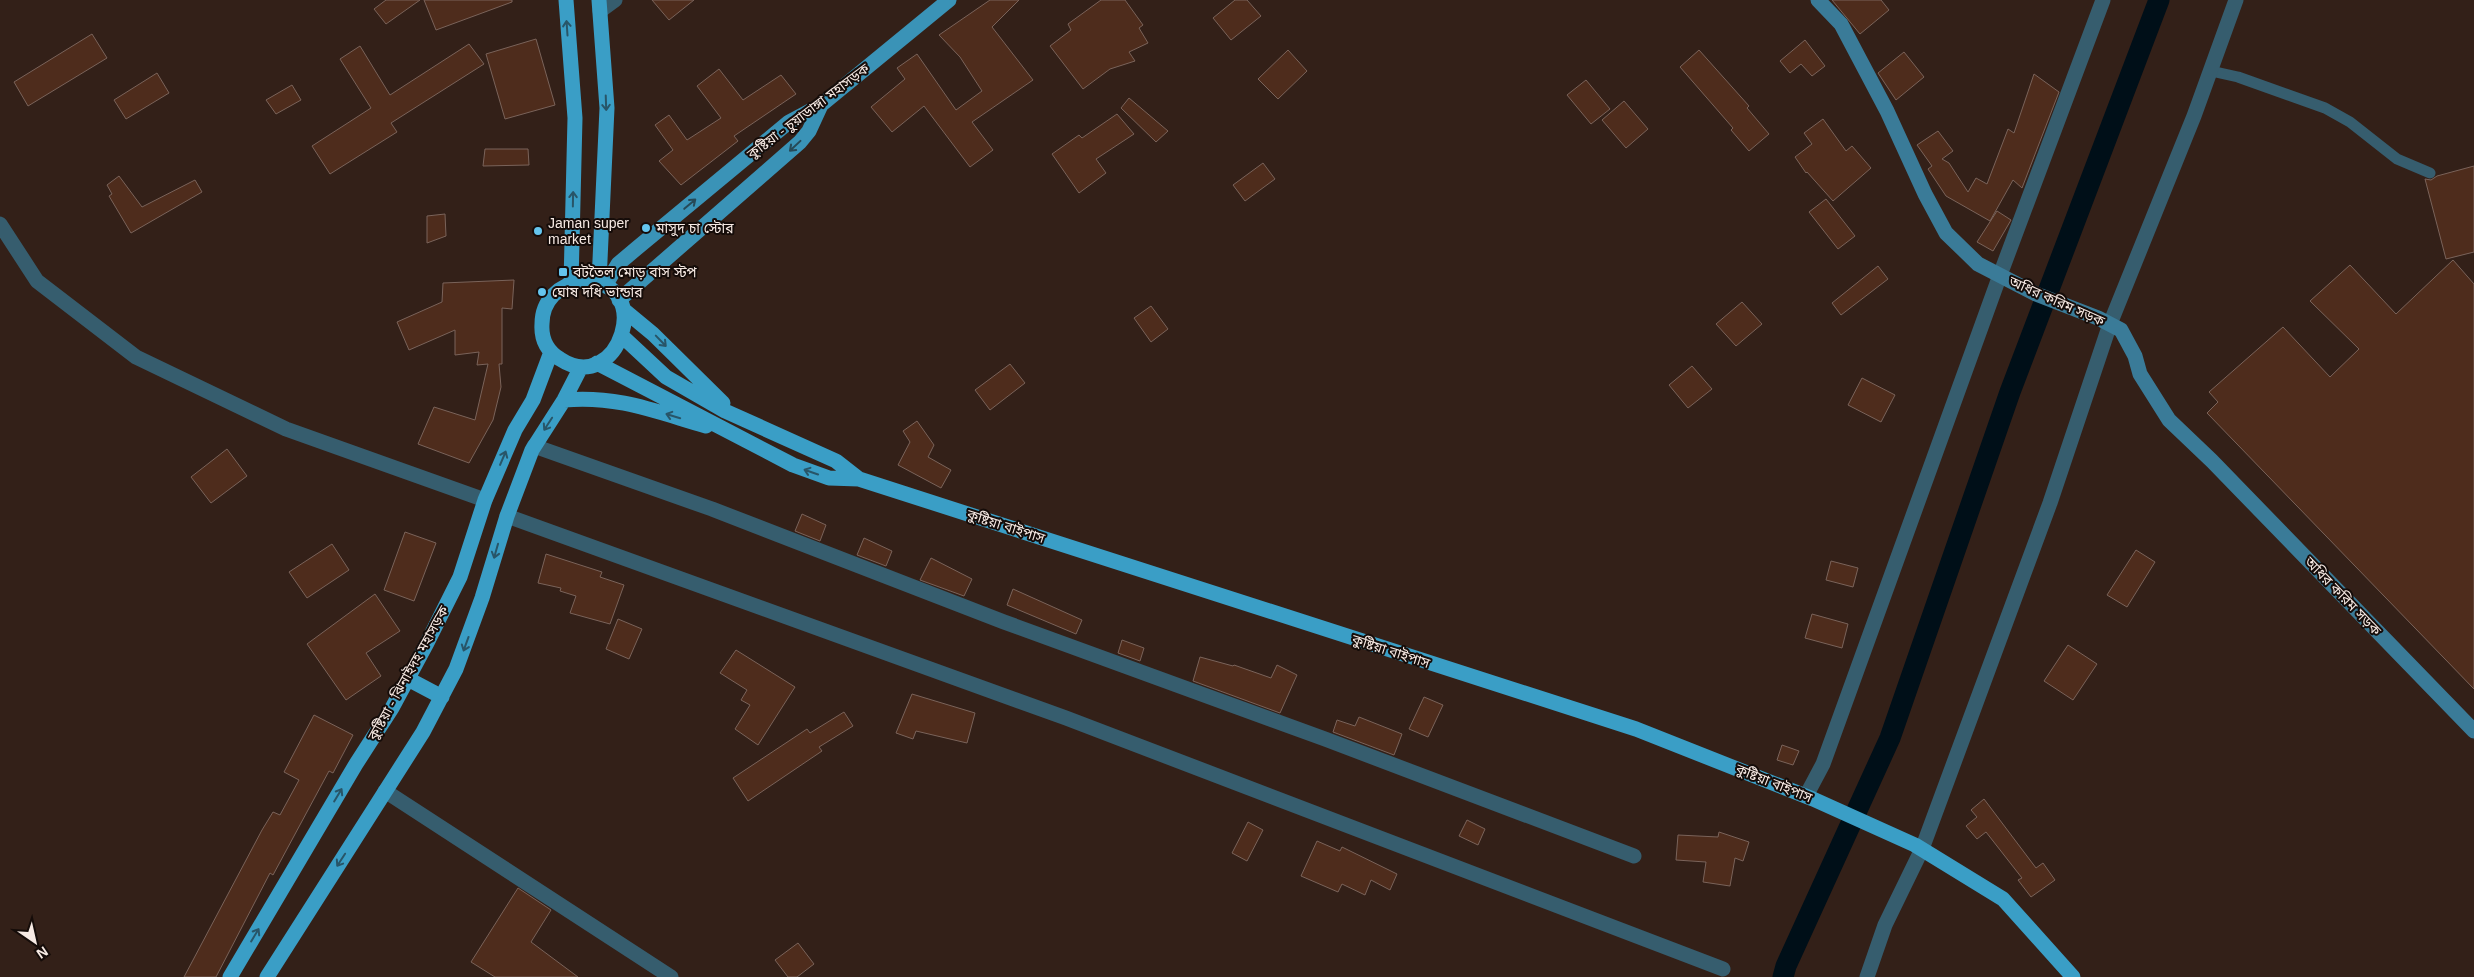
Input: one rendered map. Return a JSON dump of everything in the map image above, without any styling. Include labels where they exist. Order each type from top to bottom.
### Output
[{"type":"highway","points":[[566,0],[575,118],[571,283]]},
{"type":"highway","points":[[600,6],[607,108],[602,284]]},
{"type":"highway","points":[[621,305],[624,328],[618,346],[597,363],[581,367],[560,359],[545,344],[541,332],[545,307],[556,292],[571,283],[582,281],[602,284],[621,305],[654,334],[723,402],[765,430]]},
{"type":"highway","name":"কুষ্টিয়া বাইপাস","points":[[622,336],[666,377],[725,411],[836,461],[859,479]]},
{"type":"highway","name":"কুষ্টিয়া - ঝিনাইদহ মহাসড়ক","points":[[230,977],[408,679],[460,577],[488,493],[515,430],[533,400],[551,352]]},
{"type":"highway","name":"কুষ্টিয়া বাইপাস","points":[[597,363],[736,434],[793,466],[829,478],[859,479],[1636,729],[1810,797],[1919,847],[2003,899],[2073,977]]},
{"type":"highway","points":[[266,977],[423,732],[456,669],[482,598],[507,516],[533,448],[564,400],[581,367]]},
{"type":"highway","points":[[564,400],[584,398],[636,404],[736,434]]},
{"type":"highway","points":[[408,679],[442,696]]},
{"type":"main road","name":"কুষ্টিয়া - চুয়াডাঙ্গা মহাসড়ক","points":[[602,284],[618,264],[789,122],[820,105],[949,0]]},
{"type":"main road","name":"অধির করিম সড়ক","points":[[1818,0],[1841,24],[1887,111],[1925,194],[1946,233],[1978,264],[2036,294],[2104,321],[2121,330],[2129,344],[2140,374],[2169,420],[2212,460],[2474,731]]},
{"type":"main road","points":[[621,305],[800,142],[809,131],[820,105]]},
{"type":"street","points":[[600,6],[615,0]]},
{"type":"street","points":[[1810,797],[2000,275],[2103,0]]},
{"type":"street","points":[[1867,977],[1885,925],[1919,847],[2050,503],[2104,321],[2211,70],[2236,0]]},
{"type":"street","points":[[0,224],[37,281],[136,357],[286,429],[488,493]]},
{"type":"street","points":[[533,448],[712,508],[1004,622],[1325,739],[1634,856]]},
{"type":"street","points":[[507,516],[1066,718],[1723,969]]},
{"type":"street","points":[[385,791],[671,977]]},
{"type":"lane","points":[[2211,70],[2238,77],[2325,108],[2350,122],[2397,159],[2430,173]]},
{"type":"building","points":[[386,0],[420,0],[386,24],[374,9]]},
{"type":"building","points":[[424,0],[512,0],[512,2],[436,30]]},
{"type":"building","points":[[652,0],[694,0],[669,20]]},
{"type":"building","points":[[990,0],[1019,0],[992,27],[1033,80],[972,122],[993,150],[970,167],[924,106],[892,132],[871,107],[905,79],[897,68],[917,54],[956,110],[982,91],[960,57],[939,35]]},
{"type":"building","points":[[1101,0],[1125,0],[1143,25],[1139,28],[1148,43],[1129,52],[1135,61],[1110,69],[1083,89],[1050,46],[1071,30],[1068,24]]},
{"type":"building","points":[[1235,0],[1247,0],[1261,16],[1231,40],[1213,18]]},
{"type":"building","points":[[1832,0],[1881,0],[1889,10],[1860,34]]},
{"type":"building","points":[[92,34],[107,58],[28,106],[14,82]]},
{"type":"building","points":[[536,39],[555,105],[505,119],[486,54]]},
{"type":"building","points":[[1805,40],[1825,66],[1812,76],[1801,64],[1790,73],[1780,61]]},
{"type":"building","points":[[469,44],[484,64],[391,123],[397,132],[330,174],[312,146],[371,108],[340,59],[360,46],[390,95]]},
{"type":"building","points":[[1288,50],[1307,71],[1278,99],[1258,79]]},
{"type":"building","points":[[1699,50],[1749,106],[1747,108],[1769,134],[1749,151],[1731,130],[1733,128],[1680,67]]},
{"type":"building","points":[[1904,52],[1924,77],[1896,100],[1878,73]]},
{"type":"building","points":[[719,69],[743,100],[781,75],[796,94],[734,136],[738,141],[681,185],[659,161],[673,150],[655,125],[669,115],[687,140],[721,118],[697,86]]},
{"type":"building","points":[[157,73],[169,93],[126,119],[114,100]]},
{"type":"building","points":[[2034,74],[2059,92],[2022,188],[2013,180],[1990,221],[1946,196],[1928,169],[1932,166],[1917,145],[1938,131],[1953,151],[1942,159],[1949,163],[1968,192],[1976,178],[1987,184],[2008,129],[2014,133]]},
{"type":"building","points":[[1586,80],[1610,109],[1591,124],[1567,95]]},
{"type":"building","points":[[292,85],[301,100],[276,114],[266,100]]},
{"type":"building","points":[[1129,98],[1168,131],[1156,142],[1121,108]]},
{"type":"building","points":[[1624,101],[1648,129],[1626,148],[1602,120]]},
{"type":"building","points":[[1117,114],[1134,134],[1096,159],[1106,173],[1079,193],[1052,154],[1079,135],[1082,138]]},
{"type":"building","points":[[1823,119],[1846,151],[1852,146],[1871,168],[1833,201],[1806,173],[1795,157],[1812,144],[1804,133]]},
{"type":"building","points":[[485,149],[528,149],[529,165],[483,166]]},
{"type":"building","points":[[1263,163],[1275,179],[1245,201],[1233,185]]},
{"type":"building","points":[[2474,166],[2474,252],[2446,259],[2425,179],[2431,180],[2437,176]]},
{"type":"building","points":[[119,176],[142,207],[195,180],[202,192],[131,233],[109,196],[112,194],[107,185]]},
{"type":"building","points":[[1826,199],[1855,236],[1838,249],[1809,212]]},
{"type":"building","points":[[1997,211],[2011,220],[1993,251],[1977,242]]},
{"type":"building","points":[[445,214],[446,236],[427,243],[427,216]]},
{"type":"building","points":[[2453,260],[2474,284],[2474,689],[2207,413],[2218,402],[2209,392],[2283,327],[2330,377],[2359,349],[2310,301],[2350,265],[2396,314]]},
{"type":"building","points":[[1878,266],[1888,279],[1841,315],[1832,303]]},
{"type":"building","points":[[514,280],[512,309],[502,308],[502,364],[499,364],[501,387],[493,420],[469,463],[418,444],[434,407],[475,420],[488,364],[477,365],[479,352],[455,355],[455,330],[409,350],[397,322],[442,302],[443,283]]},
{"type":"building","points":[[1742,302],[1762,324],[1736,346],[1716,324]]},
{"type":"building","points":[[1151,306],[1168,329],[1151,342],[1134,318]]},
{"type":"building","points":[[1010,364],[1025,383],[990,410],[975,390]]},
{"type":"building","points":[[1692,366],[1712,389],[1688,408],[1669,385]]},
{"type":"building","points":[[1862,378],[1895,395],[1881,422],[1848,405]]},
{"type":"building","points":[[917,421],[934,445],[928,457],[951,470],[941,488],[898,465],[910,442],[903,431]]},
{"type":"building","points":[[227,449],[247,476],[211,503],[191,477]]},
{"type":"building","points":[[802,514],[826,525],[820,541],[795,531]]},
{"type":"building","points":[[405,532],[436,543],[414,601],[384,590]]},
{"type":"building","points":[[864,538],[892,551],[886,566],[857,555]]},
{"type":"building","points":[[332,544],[349,570],[307,598],[289,572]]},
{"type":"building","points":[[2136,550],[2155,562],[2127,607],[2107,595]]},
{"type":"building","points":[[546,554],[602,572],[600,577],[624,585],[610,624],[570,613],[576,596],[560,591],[561,588],[538,583]]},
{"type":"building","points":[[931,558],[972,579],[964,596],[920,580]]},
{"type":"building","points":[[1831,561],[1858,568],[1853,587],[1826,580]]},
{"type":"building","points":[[1013,589],[1082,620],[1076,634],[1007,605]]},
{"type":"building","points":[[375,594],[400,631],[366,653],[381,676],[346,700],[307,644]]},
{"type":"building","points":[[1812,614],[1848,624],[1842,648],[1805,638]]},
{"type":"building","points":[[618,619],[642,629],[629,659],[606,649]]},
{"type":"building","points":[[1122,640],[1144,648],[1140,661],[1118,653]]},
{"type":"building","points":[[2068,645],[2097,664],[2073,700],[2044,681]]},
{"type":"building","points":[[736,650],[795,687],[758,745],[735,729],[750,705],[741,700],[747,690],[720,673]]},
{"type":"building","points":[[1200,657],[1234,665],[1271,678],[1277,665],[1297,675],[1280,713],[1193,681]]},
{"type":"building","points":[[912,694],[975,713],[967,743],[916,731],[913,739],[896,733]]},
{"type":"building","points":[[1424,697],[1443,705],[1428,737],[1409,729]]},
{"type":"building","points":[[844,712],[853,726],[819,747],[822,751],[748,801],[733,778],[807,729],[810,733]]},
{"type":"building","points":[[314,715],[353,735],[333,773],[329,771],[273,875],[270,873],[216,977],[184,977],[262,830],[273,812],[280,815],[299,780],[284,772]]},
{"type":"building","points":[[1359,717],[1402,734],[1394,755],[1333,732],[1337,720],[1355,726]]},
{"type":"building","points":[[1782,745],[1799,751],[1793,765],[1777,760]]},
{"type":"building","points":[[1984,799],[2036,868],[2043,863],[2055,880],[2031,897],[2018,880],[2022,878],[1986,832],[1977,839],[1966,826],[1977,817],[1971,810]]},
{"type":"building","points":[[1467,820],[1485,829],[1478,845],[1459,836]]},
{"type":"building","points":[[1248,822],[1263,830],[1247,861],[1232,853]]},
{"type":"building","points":[[1719,832],[1749,842],[1743,861],[1735,858],[1730,886],[1703,882],[1706,862],[1676,860],[1678,835],[1718,837]]},
{"type":"building","points":[[1317,841],[1340,851],[1342,847],[1397,874],[1390,890],[1371,880],[1365,895],[1342,884],[1338,892],[1301,876]]},
{"type":"building","points":[[518,888],[551,910],[531,942],[578,977],[495,977],[471,962]]},
{"type":"building","points":[[798,943],[814,964],[797,977],[788,977],[775,960]]},
{"type":"waterway","points":[[1783,977],[1786,966],[1890,738],[2010,392],[2159,0]]},
{"type":"place","name":"মাসুদ চা স্টোর","points":[[646,228]]},
{"type":"place","name":"Jaman super market","points":[[538,231]]},
{"type":"place","name":"বটতৈল মোড় বাস স্টপ","points":[[563,272]]},
{"type":"place","name":"ঘোষ দধি ভান্ডার","points":[[542,292]]}]
